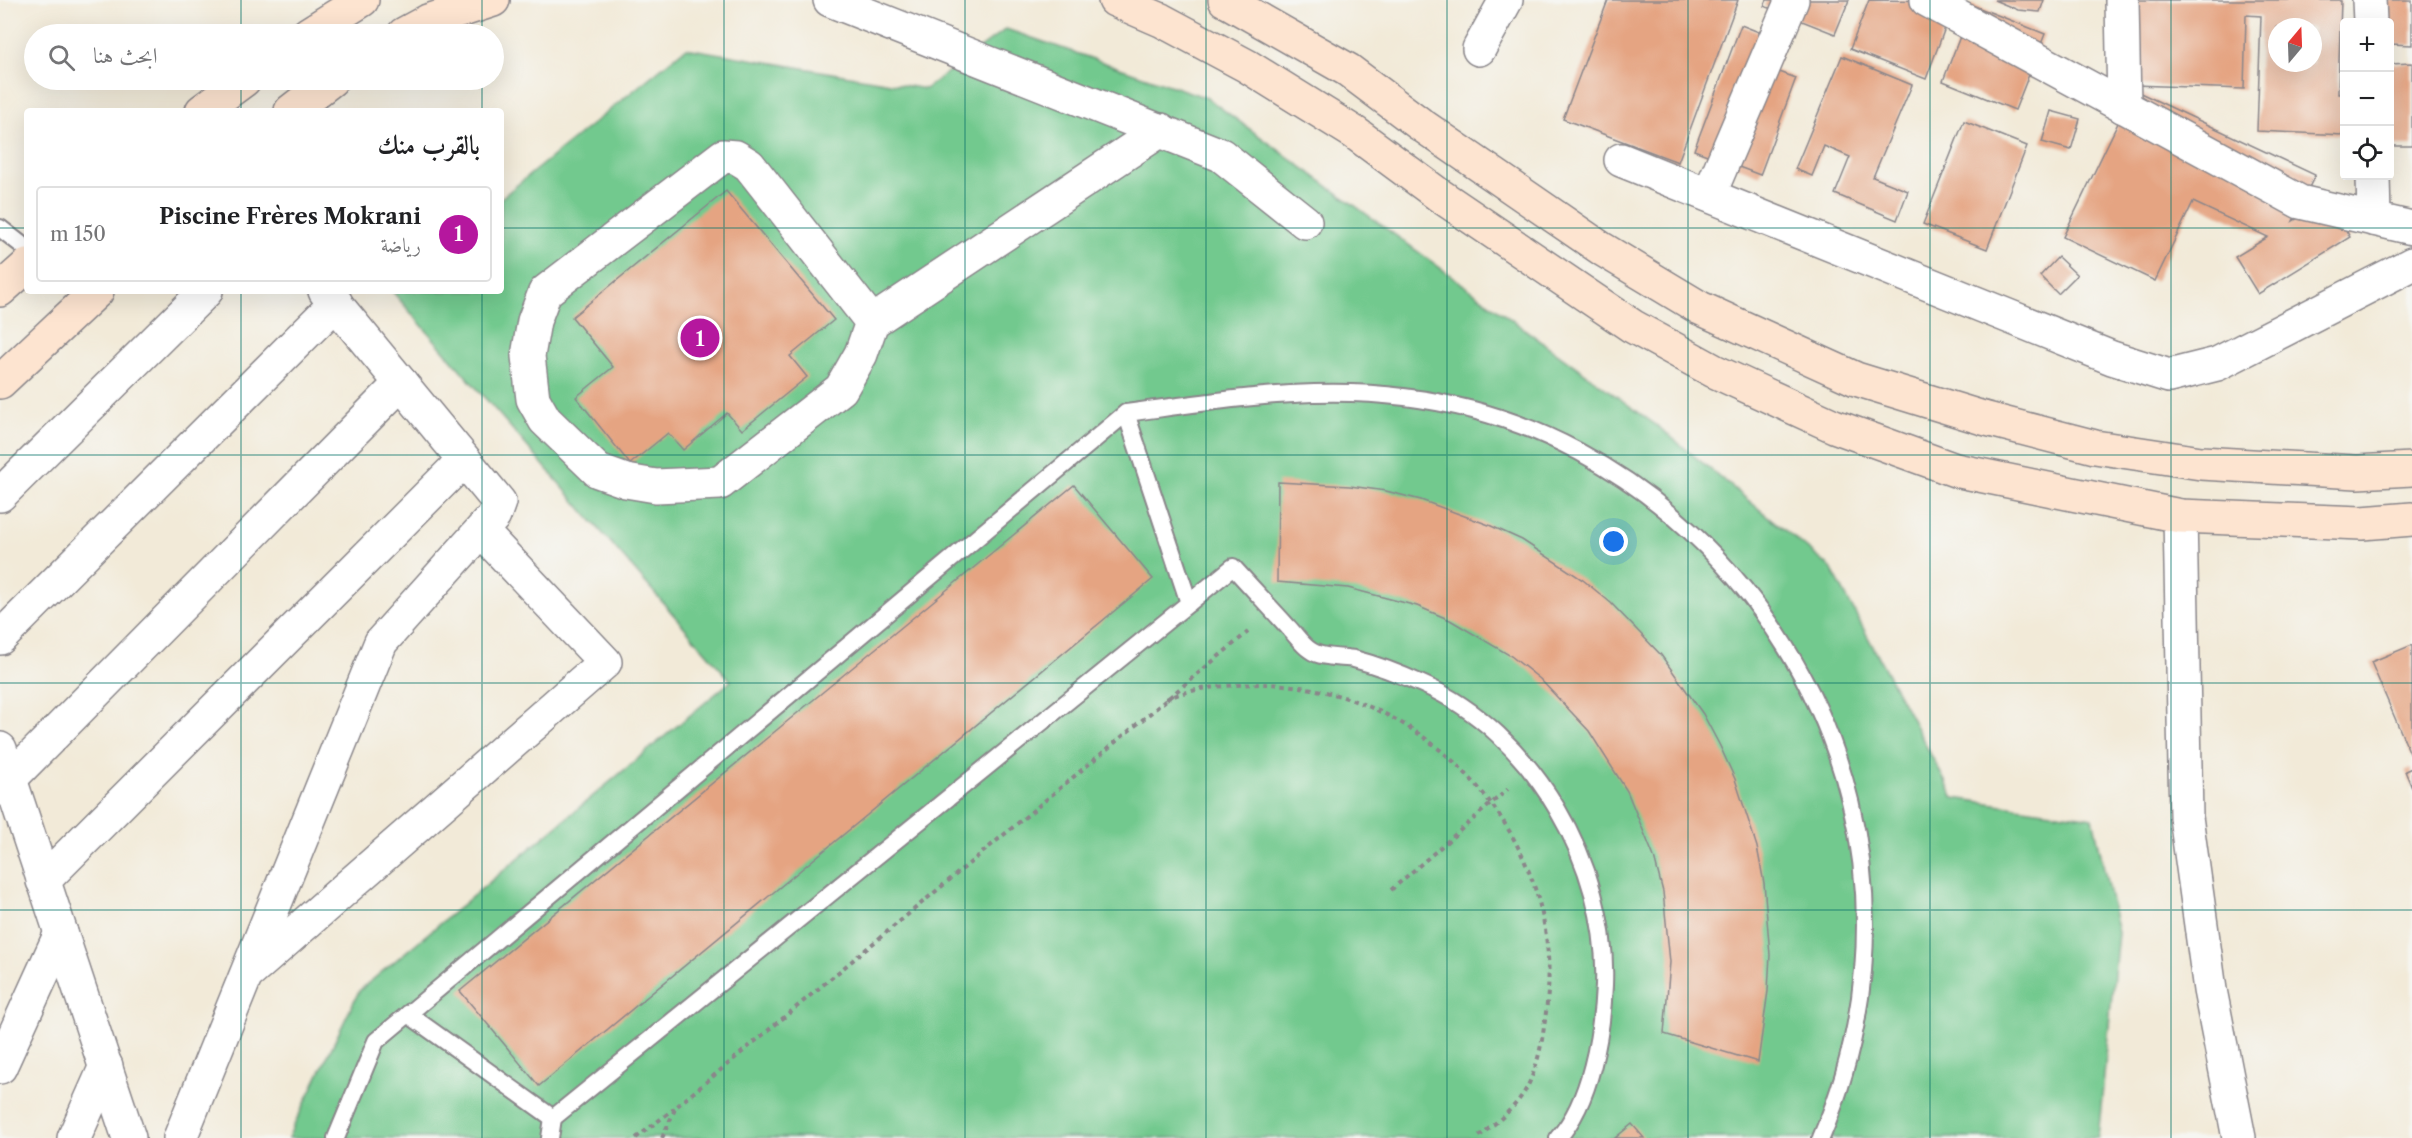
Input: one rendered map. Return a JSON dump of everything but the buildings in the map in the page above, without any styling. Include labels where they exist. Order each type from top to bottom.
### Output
[{"type":"main road","points":[[324,24],[362,0]]},
{"type":"main road","points":[[422,24],[493,0]]},
{"type":"main road","points":[[1115,0],[1161,20],[1247,66],[1355,133],[1552,273],[1632,326],[1714,372],[1834,426],[1955,470],[2180,516],[2362,524],[2412,519]]},
{"type":"main road","points":[[1225,0],[1347,70],[1420,124],[1602,249],[1700,308],[1856,379],[1983,418],[2094,447],[2201,463],[2357,472],[2412,469]]},
{"type":"main road","points":[[206,108],[230,90]]},
{"type":"main road","points":[[295,108],[318,90]]},
{"type":"main road","points":[[0,290],[24,269]]},
{"type":"main road","points":[[0,382],[95,294]]},
{"type":"street","points":[[830,0],[1221,155],[1305,222]]},
{"type":"street","points":[[1479,49],[1506,0]]},
{"type":"street","points":[[1709,195],[1792,0]]},
{"type":"street","points":[[1927,0],[2301,202],[2412,228]]},
{"type":"street","points":[[2122,0],[2124,106]]},
{"type":"street","points":[[2369,0],[2370,18]]},
{"type":"street","points":[[872,322],[749,165],[736,157],[723,156],[545,292],[534,321],[528,356],[533,399],[544,420],[597,471],[626,481],[656,486],[720,483],[841,389],[861,354],[872,322],[1161,130]]},
{"type":"street","points":[[1621,160],[2112,358],[2169,376],[2217,364],[2412,264]]},
{"type":"street","points":[[2373,180],[2374,219]]},
{"type":"street","points":[[0,495],[203,294]]},
{"type":"street","points":[[0,638],[331,297],[499,502],[494,516],[381,642],[180,1138]]},
{"type":"street","points":[[129,1138],[61,933],[3,772],[401,383]]},
{"type":"street","points":[[43,881],[464,460]]},
{"type":"street","points":[[2180,516],[2186,817],[2210,990],[2239,1138]]},
{"type":"street","points":[[245,977],[605,662],[481,531]]},
{"type":"street","points":[[0,1067],[61,933]]},
{"type":"street","points":[[75,1138],[106,1066]]},
{"type":"lane","points":[[0,228],[24,247]]},
{"type":"lane","points":[[336,1138],[376,1041],[1126,414],[1240,398],[1324,390],[1401,395],[1474,410],[1536,431],[1592,458],[1648,495],[1706,544],[1754,599],[1797,663],[1820,711],[1842,768],[1858,830],[1866,911],[1864,974],[1854,1037],[1835,1104],[1821,1138]]},
{"type":"lane","points":[[1126,414],[1189,603]]},
{"type":"lane","points":[[550,1138],[553,1118],[1233,567],[1311,652],[1364,662],[1426,686],[1467,711],[1501,738],[1531,770],[1560,812],[1582,857],[1596,902],[1605,968],[1603,1011],[1590,1073],[1569,1126],[1558,1138]]},
{"type":"lane","points":[[408,1014],[553,1118]]},
{"type":"path","points":[[636,1138],[1158,704],[1248,632]]},
{"type":"path","points":[[1158,704],[1169,698],[1205,689],[1242,684],[1279,684],[1352,699],[1419,732],[1475,781],[1492,803],[1517,842],[1532,876],[1544,921],[1549,986],[1545,1023],[1537,1059],[1524,1094],[1477,1138]]},
{"type":"path","points":[[1391,890],[1531,770]]},
{"type":"path","points":[[662,1138],[676,1107]]},
{"type":"green space","points":[[1006,29],[1207,98],[1660,428],[1831,568],[1954,798],[2093,818],[2118,933],[2098,1138],[288,1138],[359,991],[731,681],[395,294],[504,294],[504,196],[686,48],[925,89]]},
{"type":"place","name":"Piscine Frères Mokrani","points":[[700,338]]}]
